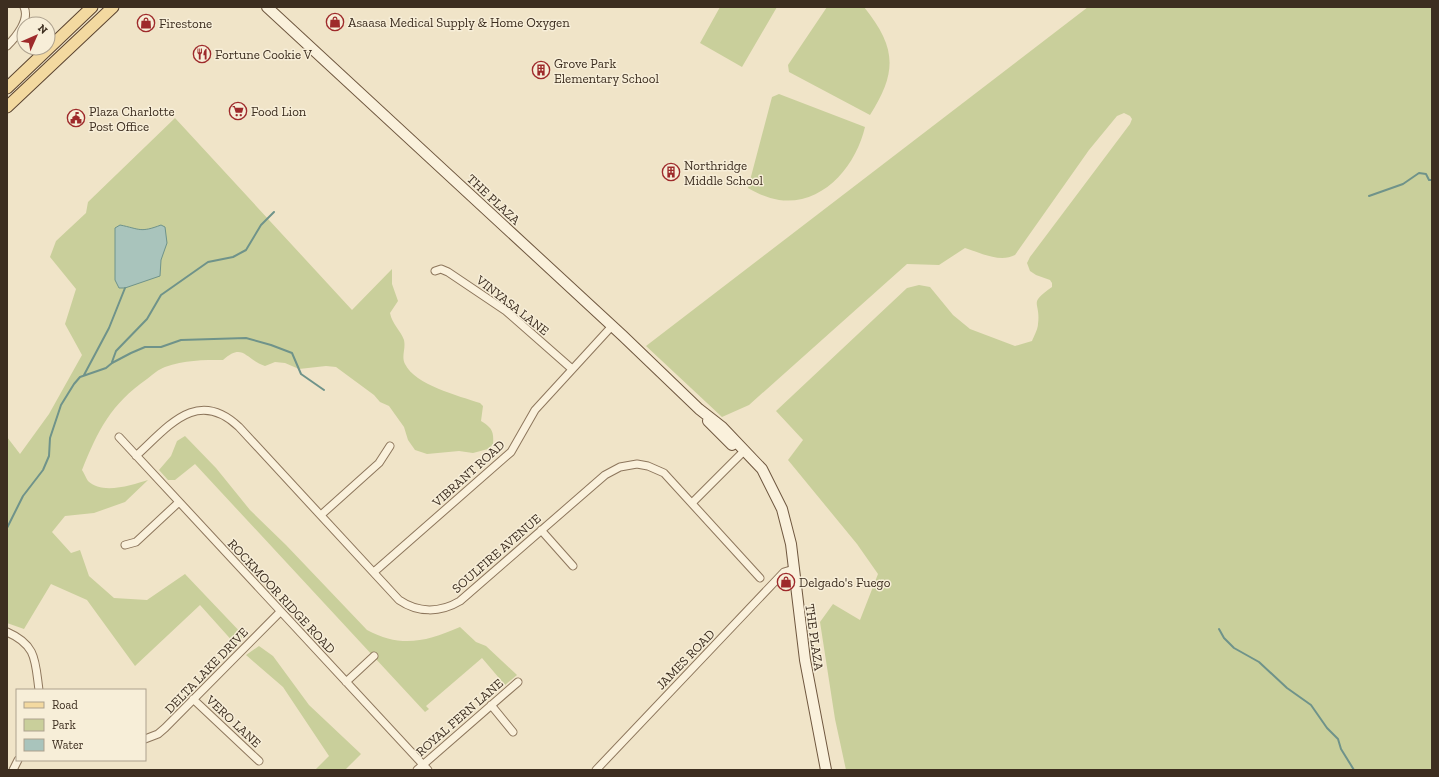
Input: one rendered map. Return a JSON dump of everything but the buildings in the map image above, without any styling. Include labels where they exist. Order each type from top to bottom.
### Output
[{"type":"main road","points":[[7,88],[92,7]]},
{"type":"main road","points":[[8,104],[113,7]]},
{"type":"street","points":[[7,46],[14,39],[21,27],[26,13],[24,7]]},
{"type":"street","name":"THE PLAZA","points":[[266,8],[612,326],[699,409],[722,427],[746,450],[766,475],[786,521],[791,544],[805,660],[826,770]]},
{"type":"street","name":"VINYASA LANE","points":[[435,271],[441,269],[448,272],[506,311],[572,369]]},
{"type":"street","name":"VIBRANT ROAD","points":[[374,572],[511,452],[534,410],[612,326]]},
{"type":"street","name":"THE PLAZA","points":[[699,409],[717,432],[741,454],[762,478],[771,485]]},
{"type":"street","name":"SOULFIRE AVENUE","points":[[136,456],[183,415],[198,410],[215,411],[225,415],[239,427],[399,600],[409,606],[426,610],[444,608],[464,598],[605,475],[614,469],[625,465],[642,465],[659,470],[668,477],[760,578]]},
{"type":"street","name":"ROCKMOOR RIDGE ROAD","points":[[119,437],[425,767]]},
{"type":"street","points":[[321,515],[379,463],[390,446]]},
{"type":"street","points":[[692,503],[741,454]]},
{"type":"street","points":[[125,546],[136,542],[180,502]]},
{"type":"street","points":[[541,530],[573,566]]},
{"type":"street","name":"JAMES ROAD","points":[[596,770],[784,572],[794,569]]},
{"type":"street","name":"DELTA LAKE DRIVE","points":[[146,739],[158,734],[165,728],[280,612]]},
{"type":"street","points":[[7,632],[20,638],[30,648],[34,659],[39,689]]},
{"type":"street","points":[[346,682],[374,656]]},
{"type":"street","name":"ROYAL FERN LANE","points":[[416,770],[425,767],[491,705],[518,682]]},
{"type":"street","name":"VERO LANE","points":[[193,699],[259,761]]},
{"type":"street","points":[[491,705],[513,732]]},
{"type":"street","points":[[13,770],[18,761]]},
{"type":"green space","points":[[720,7],[777,7],[742,67],[700,43]]},
{"type":"green space","points":[[827,7],[864,7],[875,21],[887,47],[890,60],[889,72],[879,99],[870,115],[789,72],[788,65]]},
{"type":"green space","points":[[1088,7],[1432,7],[1432,770],[846,770],[835,719],[820,622],[833,604],[860,620],[878,574],[857,544],[788,460],[803,440],[776,411],[907,288],[919,285],[930,287],[953,315],[970,329],[1015,346],[1032,341],[1038,326],[1037,300],[1052,287],[1052,283],[1050,280],[1030,271],[1027,263],[1130,124],[1132,119],[1130,116],[1124,113],[1117,116],[1089,150],[1015,255],[997,258],[965,248],[939,265],[907,264],[749,405],[722,417],[646,346]]},
{"type":"green space","points":[[779,94],[865,127],[861,142],[845,169],[823,190],[810,197],[795,200],[779,200],[759,194],[748,188],[772,97]]},
{"type":"green space","points":[[175,118],[352,310],[392,269],[392,284],[398,301],[390,313],[404,340],[403,358],[405,364],[418,378],[428,384],[438,389],[480,403],[483,406],[481,421],[492,430],[493,444],[488,449],[473,453],[459,451],[427,454],[415,450],[408,440],[404,427],[389,406],[380,402],[374,395],[336,367],[326,366],[299,369],[285,363],[275,362],[265,366],[240,352],[235,352],[223,360],[186,362],[172,365],[158,371],[135,388],[115,408],[100,430],[82,470],[88,481],[101,487],[117,488],[148,480],[125,502],[94,513],[65,516],[52,532],[71,553],[80,550],[89,576],[114,598],[147,600],[185,574],[244,636],[235,644],[200,605],[135,666],[87,600],[51,584],[24,629],[7,623],[7,437],[20,454],[49,414],[82,355],[65,324],[76,289],[50,257],[56,241],[86,213],[88,202]]},
{"type":"green space","points":[[185,436],[216,468],[250,510],[286,545],[367,630],[379,636],[391,639],[413,641],[435,636],[460,627],[476,642],[486,646],[517,675],[505,685],[482,658],[426,706],[429,709],[425,712],[195,464],[175,480],[168,480],[159,470],[171,456],[177,441]]},
{"type":"green space","points":[[259,646],[273,656],[309,705],[361,754],[345,770],[315,770],[329,756],[283,687],[246,655]]},
{"type":"water","points":[[120,225],[144,230],[161,225],[165,227],[167,243],[161,260],[160,276],[125,288],[119,288],[115,280],[115,228]]},
{"type":"waterway","points":[[1369,196],[1403,184],[1419,173],[1426,174],[1429,180],[1432,180]]},
{"type":"waterway","points":[[112,362],[116,351],[147,319],[161,295],[208,262],[233,257],[246,250],[261,225],[274,212]]},
{"type":"waterway","points":[[84,375],[109,328],[125,288]]},
{"type":"waterway","points":[[7,528],[23,496],[43,470],[49,456],[50,438],[61,405],[74,384],[80,377],[106,368],[112,363],[131,353],[145,347],[161,347],[181,340],[246,338],[292,353],[301,374],[324,390]]},
{"type":"waterway","points":[[1219,629],[1224,638],[1234,648],[1259,662],[1287,688],[1311,705],[1327,728],[1338,739],[1341,749],[1354,770]]},
{"type":"place","name":"Asaasa Medical Supply & Home Oxygen","points":[[335,22]]},
{"type":"place","name":"Firestone","points":[[146,23]]},
{"type":"place","name":"Fortune Cookie V","points":[[202,54]]},
{"type":"place","name":"Grove Park Elementary School","points":[[541,70]]},
{"type":"place","name":"Food Lion","points":[[238,111]]},
{"type":"place","name":"Plaza Charlotte Post Office","points":[[76,118]]},
{"type":"place","name":"Northridge Middle School","points":[[671,172]]},
{"type":"place","name":"Delgado's Fuego","points":[[786,582]]}]
